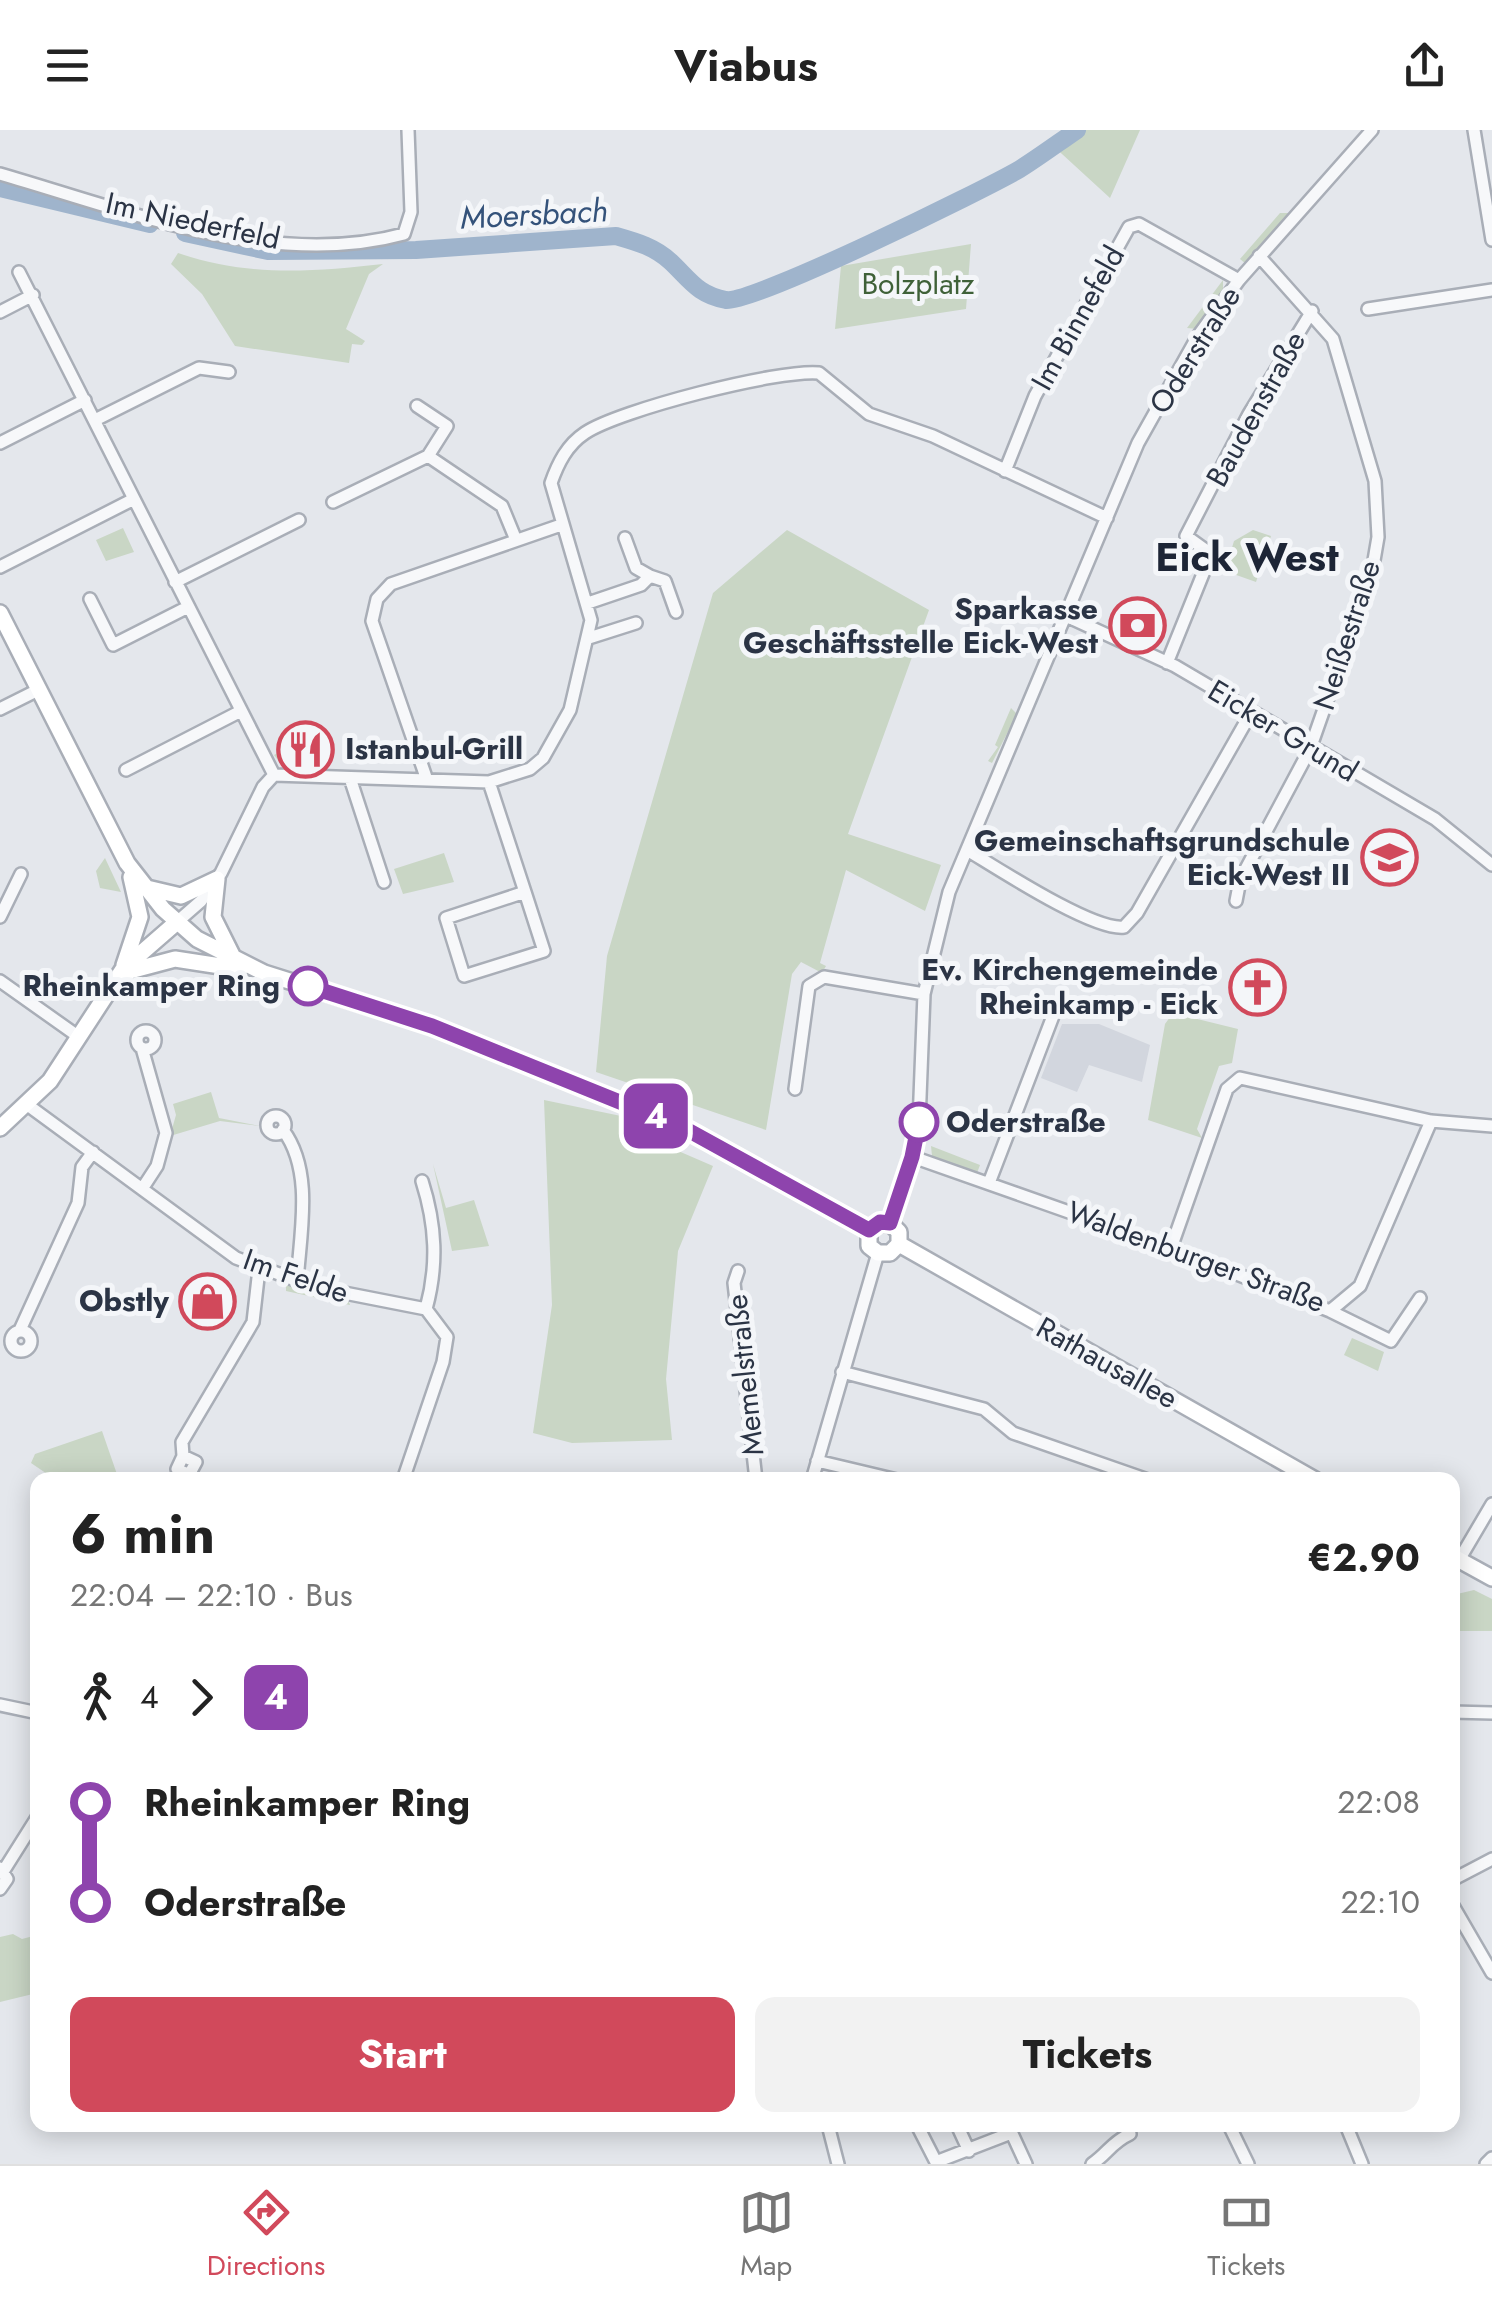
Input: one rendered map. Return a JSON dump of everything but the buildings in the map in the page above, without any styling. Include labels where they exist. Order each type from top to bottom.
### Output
[{"type":"street","name":"Im Niederfeld","points":[[0,174],[129,211],[258,240],[324,244],[387,239],[404,234],[411,212],[408,130]]},
{"type":"street","name":"Oderstraße","points":[[890,1223],[919,1123],[924,994],[950,892],[1138,442],[1239,280],[1372,130]]},
{"type":"street","points":[[1474,130],[1492,240]]},
{"type":"street","name":"Im Binnefeld","points":[[1005,471],[1035,396],[1129,227],[1140,224],[1239,280]]},
{"type":"street","name":"Neißestraße","points":[[1236,901],[1240,880],[1310,749],[1372,572],[1378,538],[1375,481],[1367,443],[1333,339],[1259,256]]},
{"type":"street","points":[[19,272],[274,775]]},
{"type":"street","points":[[1368,308],[1492,290]]},
{"type":"street","points":[[0,312],[33,296]]},
{"type":"street","name":"Baudenstraße","points":[[1168,662],[1211,554],[1186,536],[1248,414],[1312,311]]},
{"type":"street","points":[[96,420],[199,368],[229,372]]},
{"type":"street","points":[[119,973],[177,922],[217,879],[262,787],[274,775],[489,782],[530,769],[543,758],[570,710],[589,638],[588,603],[551,483],[558,464],[586,432],[608,421],[799,371],[830,379],[869,414],[933,436],[1107,518]]},
{"type":"street","points":[[0,443],[86,400]]},
{"type":"street","points":[[333,502],[428,456],[446,426],[416,406]]},
{"type":"street","points":[[428,456],[502,506],[516,540]]},
{"type":"street","points":[[0,567],[134,499]]},
{"type":"street","points":[[176,582],[298,520]]},
{"type":"street","points":[[427,780],[372,621],[377,599],[391,584],[561,525]]},
{"type":"street","points":[[625,538],[636,568],[666,581],[676,612]]},
{"type":"street","points":[[588,603],[642,585],[650,576]]},
{"type":"street","points":[[90,599],[113,645],[188,606]]},
{"type":"street","points":[[0,614],[127,864],[177,922],[264,973],[432,1026],[666,1120],[728,1150],[869,1230]]},
{"type":"street","name":"Eicker Grund","points":[[1064,615],[1168,662],[1252,711],[1310,749],[1435,819],[1492,865]]},
{"type":"street","points":[[589,638],[636,623]]},
{"type":"street","points":[[0,708],[38,690]]},
{"type":"street","points":[[967,850],[1058,902],[1109,927],[1124,927],[1137,913],[1252,711]]},
{"type":"street","points":[[126,770],[241,712]]},
{"type":"street","points":[[350,778],[384,882]]},
{"type":"street","points":[[489,782],[544,950],[464,976],[446,918],[525,892]]},
{"type":"street","points":[[0,1128],[29,1106],[119,973],[140,917],[127,864]]},
{"type":"street","points":[[0,916],[21,874]]},
{"type":"street","points":[[144,886],[181,896],[217,879]]},
{"type":"street","points":[[217,879],[214,921],[236,960]]},
{"type":"street","points":[[119,973],[175,959],[264,973]]},
{"type":"street","points":[[795,1089],[810,986],[815,980],[824,977],[924,994]]},
{"type":"street","points":[[0,981],[78,1037]]},
{"type":"street","points":[[989,1183],[1053,1016]]},
{"type":"street","points":[[142,1048],[166,1132],[158,1166],[142,1189]]},
{"type":"street","points":[[1171,1248],[1227,1089],[1240,1078],[1431,1121],[1492,1126]]},
{"type":"street","name":"Im Felde","points":[[29,1106],[236,1258],[298,1282],[426,1309]]},
{"type":"street","name":"Waldenburger Straße","points":[[912,1157],[1171,1248],[1330,1312],[1360,1286],[1431,1121]]},
{"type":"street","points":[[283,1130],[294,1145],[303,1185],[298,1282]]},
{"type":"street","points":[[20,1330],[78,1204],[82,1167],[93,1152]]},
{"type":"street","points":[[406,1472],[444,1362],[447,1337],[426,1309],[435,1264],[430,1207],[422,1181]]},
{"type":"street","points":[[880,1222],[890,1223],[899,1232],[899,1244],[890,1253],[878,1253],[869,1246],[869,1230],[880,1222]]},
{"type":"street","name":"Rathausallee","points":[[899,1244],[1301,1472]]},
{"type":"street","points":[[814,1472],[878,1253]]},
{"type":"street","points":[[183,1456],[182,1442],[188,1429],[253,1322],[258,1269]]},
{"type":"street","name":"Memelstraße","points":[[738,1271],[734,1284],[755,1472]]},
{"type":"street","points":[[1330,1312],[1391,1342],[1420,1298]]},
{"type":"street","points":[[842,1372],[984,1409],[1012,1433],[1125,1472]]},
{"type":"street","points":[[817,1461],[863,1472]]},
{"type":"street","points":[[1460,1552],[1492,1504]]},
{"type":"street","points":[[1460,1560],[1492,1578]]},
{"type":"street","points":[[0,1704],[30,1711]]},
{"type":"street","points":[[1460,1712],[1492,1712]]},
{"type":"street","points":[[0,1890],[7,1879],[2,1869],[30,1828]]},
{"type":"street","points":[[1460,1876],[1492,1859]]},
{"type":"street","points":[[1460,1918],[1492,1973]]},
{"type":"street","points":[[830,2132],[838,2164]]},
{"type":"street","points":[[921,2132],[936,2162],[969,2151],[1004,2132]]},
{"type":"street","points":[[960,2132],[969,2151]]},
{"type":"street","points":[[1011,2132],[1026,2164]]},
{"type":"street","points":[[1232,2132],[1248,2164]]},
{"type":"street","points":[[1349,2132],[1362,2164]]},
{"type":"street","points":[[1092,2164],[1104,2155],[1111,2142],[1130,2134]]},
{"type":"street","points":[[1486,2164],[1492,2158]]},
{"type":"shaded area","points":[[1062,1024],[1099,1024],[1150,1045],[1142,1082],[1089,1065],[1077,1092],[1041,1078]]},
{"type":"green space","points":[[1070,130],[1140,130],[1110,198],[1050,143]]},
{"type":"green space","points":[[1280,213],[1291,213],[1246,264],[1240,259]]},
{"type":"green space","name":"Bolzplatz","points":[[971,244],[966,309],[835,329],[841,266]]},
{"type":"green space","points":[[178,253],[255,269],[383,264],[369,274],[346,329],[365,341],[362,345],[352,344],[349,363],[235,346],[202,294],[171,264]]},
{"type":"green space","points":[[1223,280],[1223,292],[1197,329],[1187,328]]},
{"type":"green space","points":[[123,528],[134,552],[106,561],[96,540]]},
{"type":"green space","points":[[787,530],[929,610],[848,834],[941,865],[925,911],[846,870],[820,963],[826,966],[822,973],[801,962],[792,974],[766,1130],[596,1072],[607,956],[713,593]]},
{"type":"green space","points":[[1253,530],[1271,536],[1256,582],[1225,571],[1234,541]]},
{"type":"green space","points":[[1011,708],[1017,714],[992,763],[988,761],[998,747],[995,745]]},
{"type":"green space","points":[[294,744],[304,766],[281,764],[274,755]]},
{"type":"green space","points":[[444,853],[454,882],[403,894],[394,869]]},
{"type":"green space","points":[[105,858],[121,892],[100,888],[96,871]]},
{"type":"green space","points":[[1173,1013],[1238,1029],[1232,1063],[1219,1066],[1197,1129],[1202,1138],[1148,1120],[1165,1024]]},
{"type":"green space","points":[[211,1092],[219,1118],[260,1126],[220,1121],[170,1136],[176,1115],[173,1104]]},
{"type":"green space","points":[[544,1100],[621,1116],[676,1150],[713,1166],[678,1251],[666,1379],[672,1440],[572,1443],[533,1433],[552,1305]]},
{"type":"green space","points":[[931,1146],[980,1165],[977,1173],[932,1156]]},
{"type":"green space","points":[[433,1164],[446,1208],[474,1200],[489,1246],[452,1251]]},
{"type":"green space","points":[[286,1283],[348,1300],[350,1305],[286,1291]]},
{"type":"green space","points":[[1352,1338],[1384,1352],[1378,1371],[1344,1355]]},
{"type":"green space","points":[[102,1431],[116,1472],[44,1472],[31,1463],[35,1454]]},
{"type":"green space","points":[[1474,1590],[1492,1599],[1492,1631],[1460,1631],[1460,1593]]},
{"type":"green space","points":[[0,1937],[30,1937],[30,1995],[0,2002]]},
{"type":"waterway","name":"Moersbach","points":[[185,233],[268,251],[416,250],[616,236],[659,252],[701,291],[726,300],[778,284],[918,221],[1020,169],[1077,130]]},
{"type":"waterway","name":"Moersbach","points":[[0,188],[150,224]]},
{"type":"bus line","name":"4","points":[[308,986],[432,1026],[684,1128],[869,1230],[880,1222],[890,1223],[919,1122]]},
{"type":"place","name":"Sparkasse Geschäftsstelle Eick-West","points":[[1137,626]]},
{"type":"place","name":"Istanbul-Grill","points":[[306,749]]},
{"type":"place","name":"Gemeinschaftsgrundschule Eick-West II","points":[[1389,858]]},
{"type":"place","name":"Rheinkamper Ring","points":[[308,986]]},
{"type":"place","name":"Ev. Kirchengemeinde Rheinkamp - Eick","points":[[1257,987]]},
{"type":"place","name":"Oderstraße","points":[[919,1122]]},
{"type":"place","name":"Obstly","points":[[208,1301]]},
{"type":"district","name":"Eick West","points":[[1247,557]]}]
